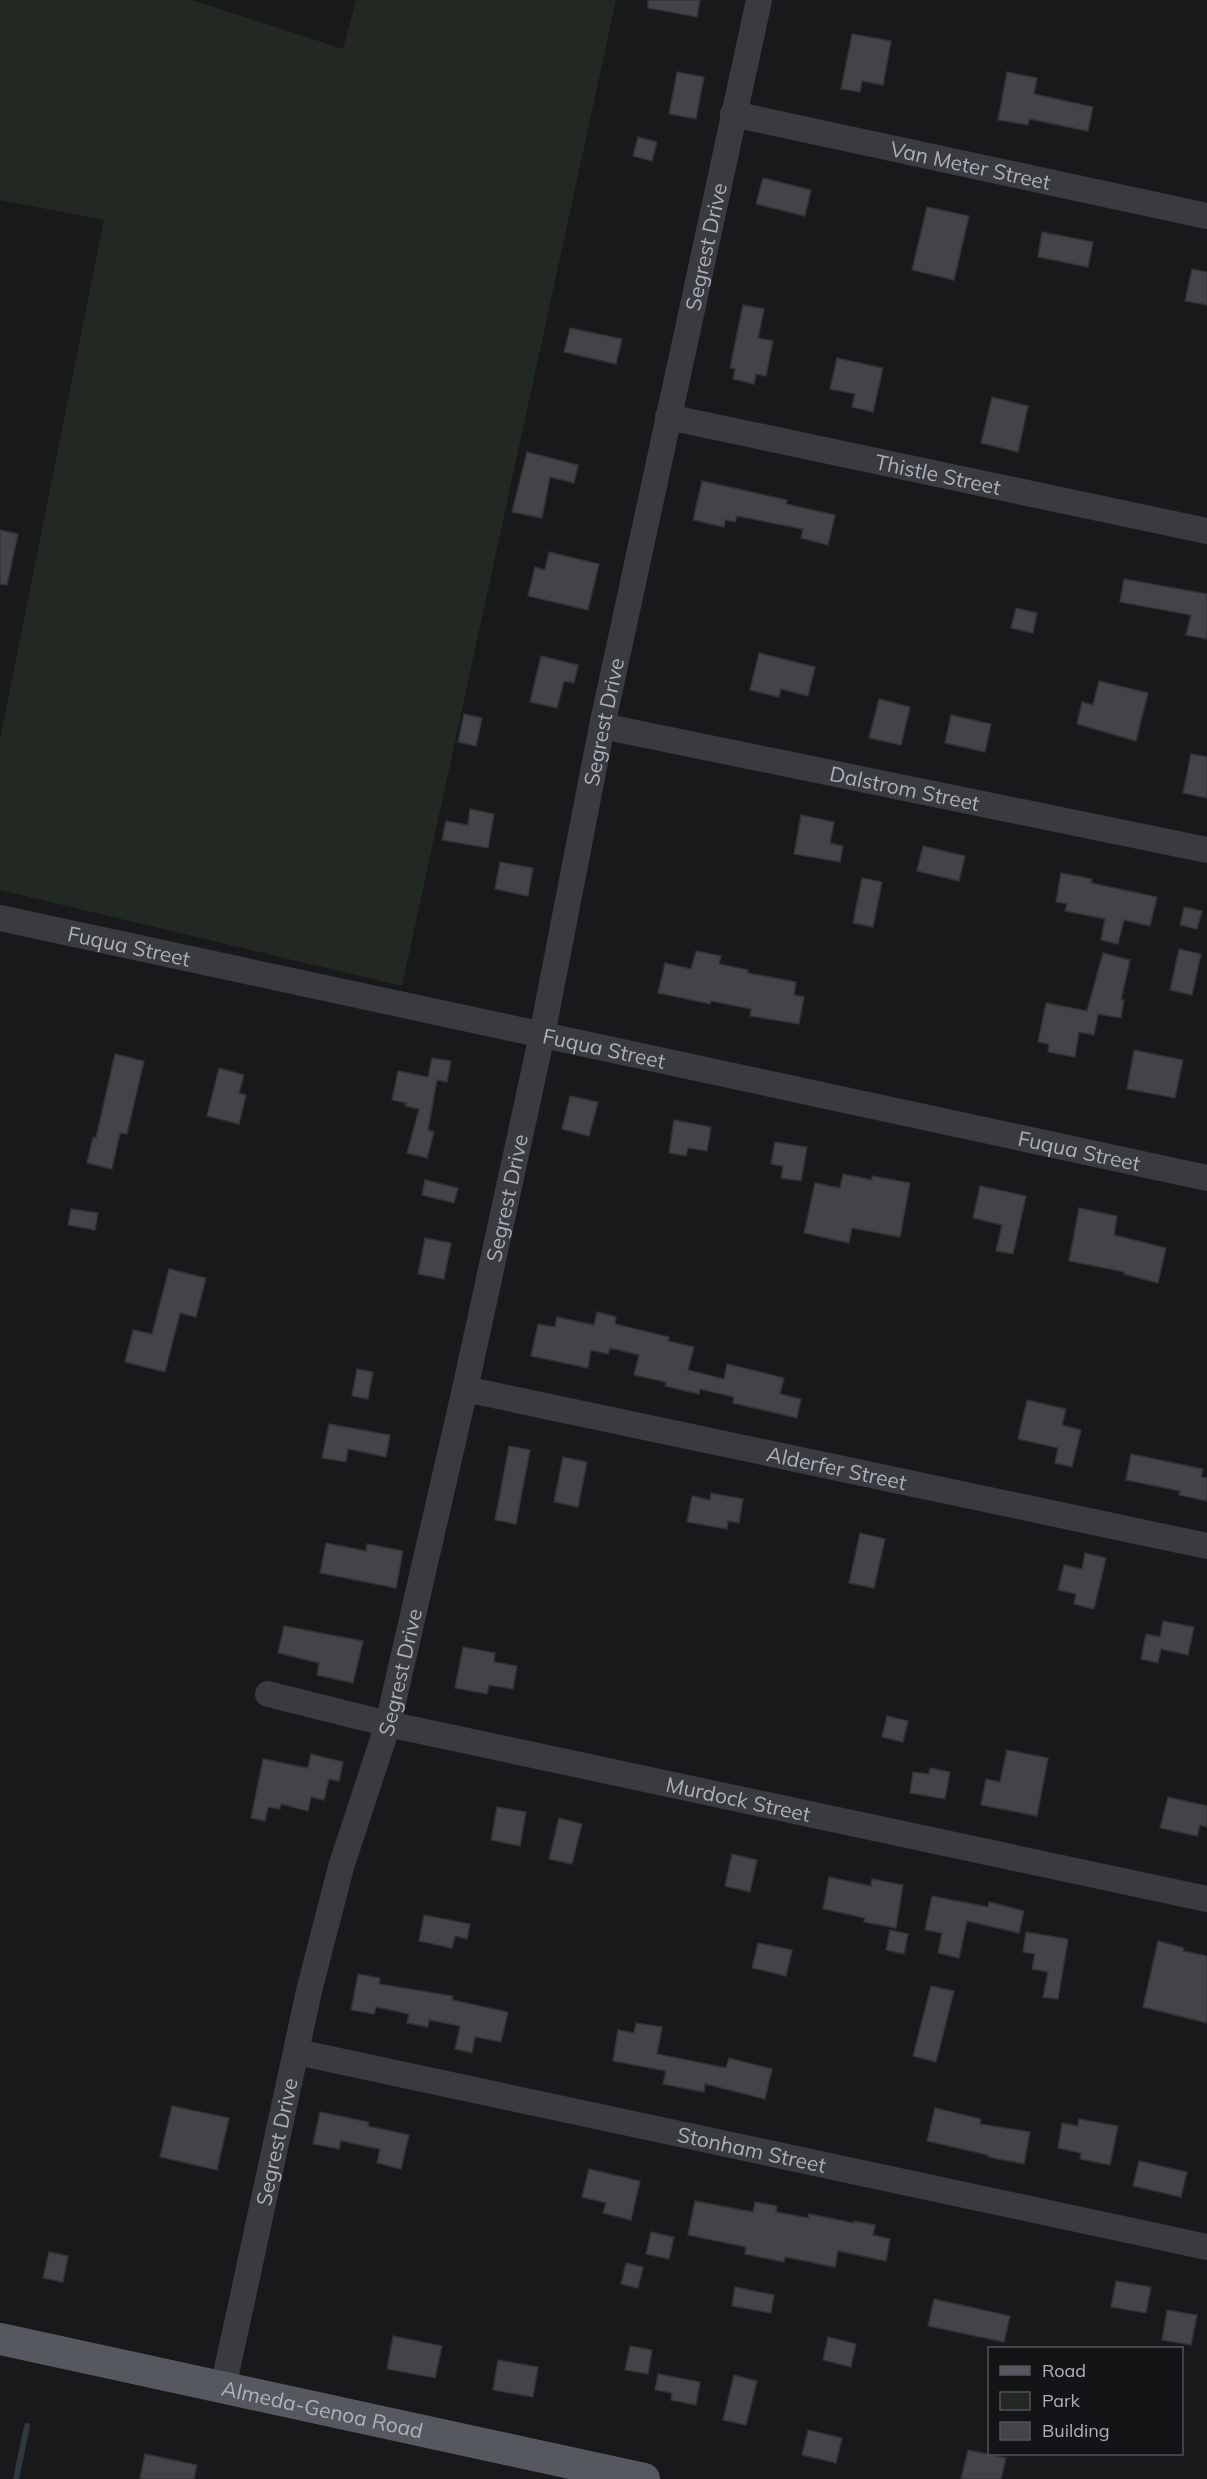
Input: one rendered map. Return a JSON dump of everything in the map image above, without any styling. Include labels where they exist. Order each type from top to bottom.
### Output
[{"type":"main road","name":"Almeda-Genoa Road","points":[[0,2339],[644,2479]]},
{"type":"street","name":"Segrest Drive","points":[[223,2388],[309,1991],[341,1867],[388,1724],[465,1389],[542,1035],[602,726],[759,0]]},
{"type":"street","name":"Van Meter Street","points":[[733,114],[1207,216]]},
{"type":"street","name":"Thistle Street","points":[[668,417],[1207,531]]},
{"type":"street","name":"Dalstrom Street","points":[[602,726],[1207,850]]},
{"type":"street","name":"Fuqua Street","points":[[0,918],[1207,1178]]},
{"type":"street","name":"Alderfer Street","points":[[465,1389],[1207,1546]]},
{"type":"street","name":"Murdock Street","points":[[268,1695],[388,1724],[1207,1899]]},
{"type":"street","name":"Stonham Street","points":[[297,2052],[1207,2247]]},
{"type":"green space","points":[[0,0],[192,0],[343,49],[356,0],[616,0],[402,986],[0,890],[0,740],[104,220],[0,200]]},
{"type":"building","points":[[648,0],[700,0],[697,17],[648,8]]},
{"type":"building","points":[[852,34],[891,41],[883,85],[862,81],[860,92],[841,89]]},
{"type":"building","points":[[677,72],[704,77],[696,119],[669,114]]},
{"type":"building","points":[[1007,72],[1037,78],[1034,94],[1093,107],[1088,131],[1029,119],[1028,125],[998,120]]},
{"type":"building","points":[[638,137],[657,142],[652,161],[633,156]]},
{"type":"building","points":[[763,178],[811,190],[805,216],[756,204]]},
{"type":"building","points":[[927,207],[969,216],[954,280],[912,270]]},
{"type":"building","points":[[1042,232],[1093,242],[1088,267],[1038,257]]},
{"type":"building","points":[[1192,269],[1207,272],[1207,305],[1185,301]]},
{"type":"building","points":[[743,305],[764,309],[758,338],[773,341],[766,376],[756,374],[754,384],[733,379],[735,369],[730,368]]},
{"type":"building","points":[[570,328],[622,339],[616,364],[564,352]]},
{"type":"building","points":[[837,358],[883,368],[873,412],[852,407],[855,394],[830,389]]},
{"type":"building","points":[[992,397],[1028,406],[1018,452],[981,443]]},
{"type":"building","points":[[527,452],[578,465],[574,483],[550,477],[542,518],[512,512]]},
{"type":"building","points":[[702,481],[787,500],[786,504],[835,515],[828,545],[801,538],[803,529],[737,516],[735,522],[725,520],[724,527],[693,520]]},
{"type":"building","points":[[0,530],[18,534],[7,585],[0,584]]},
{"type":"building","points":[[549,552],[599,564],[588,610],[528,596],[535,567],[545,570]]},
{"type":"building","points":[[1124,579],[1207,594],[1207,639],[1186,635],[1191,615],[1120,602]]},
{"type":"building","points":[[1016,608],[1037,613],[1033,633],[1011,628]]},
{"type":"building","points":[[759,653],[815,667],[808,696],[781,689],[779,697],[750,690]]},
{"type":"building","points":[[541,656],[578,665],[574,683],[564,681],[557,708],[530,702]]},
{"type":"building","points":[[1099,681],[1148,693],[1136,741],[1077,724],[1082,702],[1093,705]]},
{"type":"building","points":[[879,699],[910,707],[901,745],[869,738]]},
{"type":"building","points":[[464,714],[482,718],[476,746],[458,742]]},
{"type":"building","points":[[951,715],[991,724],[985,752],[945,743]]},
{"type":"building","points":[[1191,754],[1207,757],[1207,798],[1183,793]]},
{"type":"building","points":[[470,809],[494,814],[488,848],[442,840],[446,821],[468,825]]},
{"type":"building","points":[[801,815],[834,822],[830,843],[843,846],[840,862],[794,854]]},
{"type":"building","points":[[923,846],[965,856],[959,881],[917,871]]},
{"type":"building","points":[[500,862],[533,868],[528,896],[495,889]]},
{"type":"building","points":[[1061,873],[1092,879],[1091,883],[1157,897],[1150,926],[1124,920],[1118,944],[1101,940],[1105,919],[1065,911],[1067,904],[1056,902]]},
{"type":"building","points":[[862,878],[882,882],[873,927],[853,923]]},
{"type":"building","points":[[1184,907],[1202,911],[1197,929],[1180,925]]},
{"type":"building","points":[[1179,949],[1201,954],[1192,995],[1170,990]]},
{"type":"building","points":[[696,951],[721,956],[719,964],[748,970],[748,973],[796,982],[794,995],[804,997],[799,1024],[750,1016],[751,1009],[711,1001],[710,1004],[658,993],[665,963],[691,969]]},
{"type":"building","points":[[1103,953],[1130,960],[1121,1000],[1124,1000],[1121,1018],[1098,1014],[1094,1035],[1079,1032],[1075,1057],[1048,1052],[1049,1044],[1038,1042],[1046,1003],[1087,1011]]},
{"type":"building","points":[[1134,1050],[1183,1060],[1175,1098],[1127,1089]]},
{"type":"building","points":[[115,1054],[144,1061],[127,1134],[120,1133],[112,1169],[87,1163],[93,1137],[96,1138]]},
{"type":"building","points":[[432,1058],[451,1061],[447,1082],[437,1080],[428,1130],[434,1132],[427,1158],[407,1153],[419,1109],[392,1100],[398,1071],[428,1077]]},
{"type":"building","points":[[219,1068],[244,1075],[239,1093],[246,1095],[239,1124],[207,1116]]},
{"type":"building","points":[[570,1096],[598,1102],[589,1136],[562,1129]]},
{"type":"building","points":[[674,1120],[711,1127],[707,1151],[688,1148],[686,1156],[669,1153]]},
{"type":"building","points":[[775,1142],[807,1147],[801,1181],[781,1178],[783,1166],[771,1164]]},
{"type":"building","points":[[843,1174],[872,1180],[872,1176],[910,1183],[900,1237],[852,1228],[849,1243],[804,1233],[815,1183],[840,1188]]},
{"type":"building","points":[[425,1180],[458,1188],[454,1203],[422,1195]]},
{"type":"building","points":[[980,1186],[1026,1196],[1013,1254],[996,1251],[1002,1225],[973,1218]]},
{"type":"building","points":[[1079,1208],[1117,1216],[1114,1235],[1166,1248],[1158,1283],[1124,1274],[1125,1272],[1069,1261]]},
{"type":"building","points":[[71,1209],[98,1213],[95,1230],[68,1225]]},
{"type":"building","points":[[425,1238],[451,1243],[444,1279],[418,1274]]},
{"type":"building","points":[[169,1269],[206,1278],[196,1317],[180,1313],[165,1372],[125,1362],[133,1330],[152,1334]]},
{"type":"building","points":[[597,1312],[616,1317],[615,1324],[669,1337],[668,1341],[694,1347],[688,1370],[724,1379],[727,1364],[784,1378],[780,1394],[801,1399],[797,1418],[733,1403],[734,1397],[700,1389],[699,1394],[665,1386],[666,1382],[634,1375],[639,1355],[610,1348],[608,1354],[591,1350],[588,1368],[531,1356],[538,1324],[555,1327],[557,1317],[594,1325]]},
{"type":"building","points":[[357,1369],[373,1372],[368,1399],[352,1396]]},
{"type":"building","points":[[1027,1400],[1066,1409],[1062,1425],[1081,1430],[1072,1467],[1055,1463],[1058,1448],[1018,1439]]},
{"type":"building","points":[[329,1424],[390,1435],[386,1457],[348,1449],[346,1462],[322,1458]]},
{"type":"building","points":[[509,1446],[530,1450],[516,1524],[495,1520]]},
{"type":"building","points":[[1131,1454],[1203,1469],[1201,1477],[1207,1478],[1207,1501],[1179,1495],[1180,1491],[1126,1480]]},
{"type":"building","points":[[563,1457],[587,1462],[578,1507],[554,1502]]},
{"type":"building","points":[[711,1493],[743,1499],[739,1523],[728,1521],[727,1529],[687,1522],[692,1496],[710,1500]]},
{"type":"building","points":[[860,1533],[885,1539],[874,1588],[849,1583]]},
{"type":"building","points":[[326,1543],[366,1551],[367,1544],[403,1551],[396,1588],[320,1573]]},
{"type":"building","points":[[1085,1553],[1106,1558],[1094,1609],[1074,1604],[1076,1594],[1058,1590],[1064,1565],[1082,1569]]},
{"type":"building","points":[[1163,1621],[1194,1627],[1188,1655],[1161,1649],[1158,1663],[1141,1659],[1146,1634],[1160,1637]]},
{"type":"building","points":[[284,1626],[363,1641],[353,1683],[317,1675],[319,1663],[278,1653]]},
{"type":"building","points":[[463,1647],[495,1653],[494,1662],[517,1666],[513,1689],[489,1685],[487,1694],[455,1688]]},
{"type":"building","points":[[887,1716],[908,1721],[903,1742],[882,1737]]},
{"type":"building","points":[[1007,1750],[1048,1758],[1037,1816],[981,1805],[986,1779],[1000,1782]]},
{"type":"building","points":[[311,1754],[343,1762],[339,1781],[329,1779],[324,1800],[311,1797],[308,1811],[281,1804],[280,1809],[268,1807],[265,1821],[251,1818],[263,1759],[308,1768]]},
{"type":"building","points":[[930,1768],[950,1772],[945,1799],[910,1793],[913,1772],[929,1774]]},
{"type":"building","points":[[1168,1797],[1207,1806],[1207,1827],[1200,1825],[1197,1836],[1160,1828]]},
{"type":"building","points":[[497,1807],[526,1812],[520,1846],[491,1840]]},
{"type":"building","points":[[559,1818],[582,1824],[572,1864],[549,1859]]},
{"type":"building","points":[[732,1854],[757,1860],[750,1892],[725,1886]]},
{"type":"building","points":[[829,1877],[871,1886],[872,1879],[903,1885],[896,1928],[864,1922],[865,1918],[823,1909]]},
{"type":"building","points":[[932,1896],[988,1907],[989,1902],[1024,1911],[1019,1933],[967,1921],[959,1958],[938,1953],[942,1933],[925,1930]]},
{"type":"building","points":[[424,1915],[470,1924],[467,1939],[455,1936],[452,1948],[419,1941]]},
{"type":"building","points":[[890,1930],[908,1934],[904,1954],[886,1950]]},
{"type":"building","points":[[1026,1932],[1068,1939],[1058,1999],[1043,1997],[1048,1972],[1032,1969],[1035,1954],[1023,1952]]},
{"type":"building","points":[[1158,1941],[1184,1948],[1183,1951],[1207,1956],[1207,2023],[1143,2007]]},
{"type":"building","points":[[758,1943],[792,1950],[786,1976],[752,1968]]},
{"type":"building","points":[[358,1974],[380,1978],[379,1984],[453,1996],[452,2000],[508,2012],[501,2042],[475,2037],[472,2053],[455,2049],[460,2026],[429,2020],[428,2027],[407,2023],[409,2014],[376,2007],[374,2014],[351,2010]]},
{"type":"building","points":[[931,1986],[954,1991],[936,2062],[913,2056]]},
{"type":"building","points":[[636,2023],[662,2027],[657,2054],[726,2068],[729,2058],[772,2069],[765,2099],[705,2084],[704,2092],[663,2084],[666,2071],[613,2061],[618,2030],[634,2033]]},
{"type":"building","points":[[172,2106],[229,2118],[217,2170],[160,2157]]},
{"type":"building","points":[[935,2108],[981,2119],[980,2124],[1030,2132],[1024,2164],[927,2141]]},
{"type":"building","points":[[320,2112],[369,2122],[368,2126],[409,2135],[401,2169],[377,2163],[380,2149],[341,2141],[339,2149],[313,2144]]},
{"type":"building","points":[[1079,2119],[1118,2126],[1110,2165],[1080,2159],[1081,2153],[1058,2148],[1062,2123],[1078,2126]]},
{"type":"building","points":[[1139,2161],[1187,2172],[1181,2197],[1133,2186]]},
{"type":"building","points":[[589,2169],[640,2181],[631,2220],[603,2213],[606,2203],[582,2197]]},
{"type":"building","points":[[695,2201],[753,2212],[755,2202],[777,2206],[776,2212],[808,2218],[809,2214],[875,2225],[873,2235],[890,2239],[886,2261],[838,2251],[835,2267],[785,2257],[784,2262],[745,2254],[746,2247],[688,2235]]},
{"type":"building","points":[[651,2232],[674,2237],[669,2259],[646,2254]]},
{"type":"building","points":[[49,2252],[68,2256],[63,2282],[43,2278]]},
{"type":"building","points":[[626,2263],[643,2267],[638,2288],[621,2284]]},
{"type":"building","points":[[1116,2281],[1151,2287],[1146,2313],[1111,2307]]},
{"type":"building","points":[[735,2287],[774,2295],[771,2313],[732,2306]]},
{"type":"building","points":[[934,2299],[1010,2316],[1004,2342],[928,2326]]},
{"type":"building","points":[[1167,2310],[1197,2315],[1191,2345],[1162,2340]]},
{"type":"building","points":[[393,2336],[442,2346],[435,2378],[387,2369]]},
{"type":"building","points":[[828,2337],[856,2344],[851,2367],[823,2360]]},
{"type":"building","points":[[630,2346],[652,2350],[648,2374],[625,2370]]},
{"type":"building","points":[[498,2360],[538,2367],[533,2397],[493,2390]]},
{"type":"building","points":[[658,2374],[700,2382],[696,2405],[671,2400],[672,2393],[655,2390]]},
{"type":"building","points":[[734,2375],[757,2381],[746,2425],[723,2420]]},
{"type":"building","points":[[808,2430],[842,2438],[836,2463],[802,2455]]},
{"type":"building","points":[[968,2450],[1006,2458],[1001,2479],[961,2479]]},
{"type":"building","points":[[145,2454],[197,2465],[194,2479],[140,2479]]},
{"type":"waterway","points":[[16,2479],[27,2426]]}]
